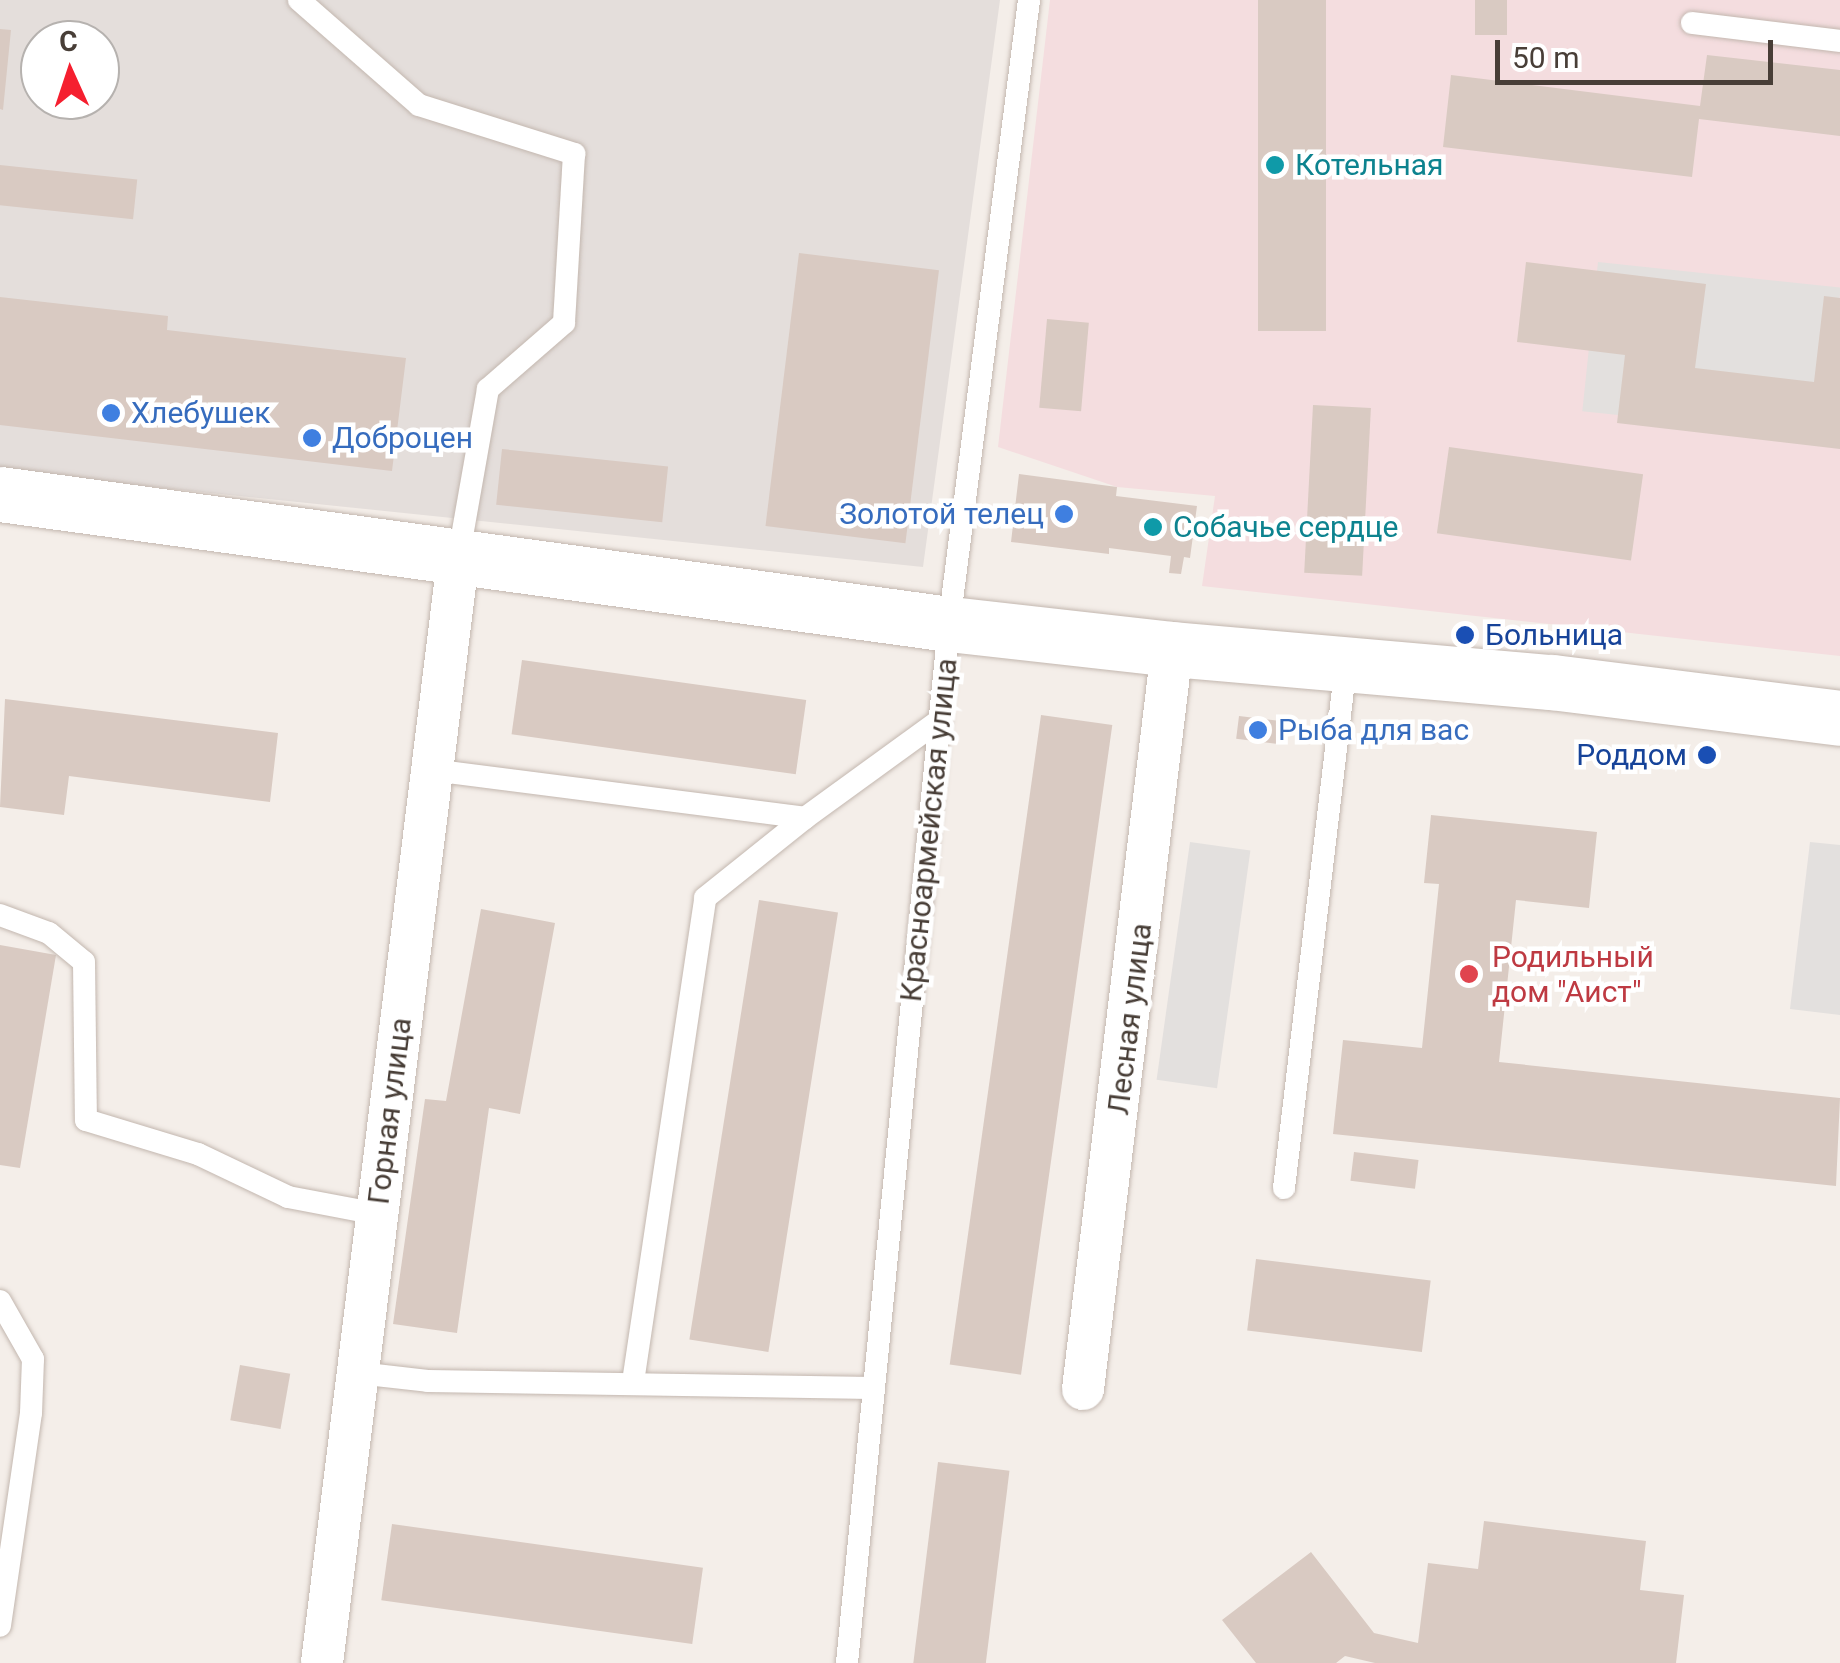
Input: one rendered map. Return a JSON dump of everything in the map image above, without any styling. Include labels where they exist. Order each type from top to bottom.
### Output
[{"type":"street","points":[[0,494],[458,560],[950,624],[1172,649],[1552,682],[1840,718]]},
{"type":"street","name":"Горная улица","points":[[322,1663],[458,560]]},
{"type":"street","name":"Лесная улица","points":[[1083,1389],[1172,649]]},
{"type":"lane","points":[[299,0],[419,105],[574,154],[564,323],[488,389],[458,560]]},
{"type":"lane","name":"Красноармейская улица","points":[[847,1663],[950,624],[1029,0]]},
{"type":"lane","points":[[1692,23],[1840,41]]},
{"type":"lane","points":[[1284,1188],[1346,664]]},
{"type":"lane","points":[[634,1382],[705,898],[940,720]]},
{"type":"lane","points":[[432,770],[806,818]]},
{"type":"lane","points":[[0,915],[49,933],[84,962],[86,1120],[198,1154],[288,1196],[378,1214]]},
{"type":"lane","points":[[0,1300],[32,1359],[31,1413],[0,1626]]},
{"type":"lane","points":[[358,1373],[428,1381],[874,1388]]},
{"type":"shaded area","points":[[0,0],[1000,0],[923,567],[0,471]]},
{"type":"shaded area","points":[[1050,0],[1840,0],[1840,656],[1202,586],[1215,496],[1117,487],[998,447]]},
{"type":"shaded area","points":[[1598,262],[1840,287],[1825,437],[1582,411]]},
{"type":"shaded area","points":[[1190,842],[1250,850],[1217,1088],[1157,1080]]},
{"type":"shaded area","points":[[1810,842],[1840,845],[1840,1015],[1790,1009]]},
{"type":"building","name":"Котельная","points":[[1258,0],[1326,0],[1326,331],[1258,331]]},
{"type":"building","points":[[1475,0],[1507,0],[1507,35],[1475,35]]},
{"type":"building","points":[[0,29],[11,30],[3,110],[0,109]]},
{"type":"building","points":[[1707,55],[1840,70],[1840,136],[1699,119],[1692,177],[1443,147],[1451,75],[1700,106]]},
{"type":"building","points":[[0,165],[137,179],[133,219],[0,205]]},
{"type":"building","points":[[799,253],[939,270],[905,543],[765,526]]},
{"type":"building","points":[[1526,262],[1706,284],[1695,368],[1814,382],[1824,296],[1840,298],[1840,449],[1617,423],[1625,355],[1517,342]]},
{"type":"building","points":[[0,297],[168,316],[167,330],[406,358],[392,471],[0,425]]},
{"type":"building","points":[[1047,319],[1089,323],[1081,411],[1039,408]]},
{"type":"building","points":[[1313,405],[1371,408],[1362,576],[1304,573]]},
{"type":"building","points":[[1449,447],[1643,474],[1631,560],[1437,533]]},
{"type":"building","points":[[502,449],[668,466],[662,522],[496,505]]},
{"type":"building","points":[[1019,474],[1117,487],[1116,496],[1197,506],[1190,558],[1184,557],[1181,574],[1169,573],[1171,556],[1109,548],[1109,554],[1011,542]]},
{"type":"building","points":[[522,660],[806,700],[796,774],[512,734]]},
{"type":"building","points":[[5,699],[278,733],[270,802],[69,776],[64,815],[0,807]]},
{"type":"building","points":[[1041,715],[1112,725],[1021,1375],[950,1365]]},
{"type":"building","name":"Рыба для вас","points":[[1239,716],[1279,721],[1276,744],[1236,739]]},
{"type":"building","name":"Родильный дом \"Аист\"","points":[[1431,815],[1597,832],[1589,908],[1516,900],[1499,1062],[1840,1098],[1836,1186],[1333,1134],[1343,1040],[1422,1048],[1439,884],[1424,883]]},
{"type":"building","points":[[759,900],[838,913],[768,1352],[689,1340]]},
{"type":"building","points":[[481,909],[555,923],[520,1114],[489,1108],[457,1333],[393,1324],[425,1099],[446,1101]]},
{"type":"building","points":[[0,945],[56,955],[20,1168],[0,1165]]},
{"type":"building","points":[[1354,1152],[1419,1160],[1415,1189],[1350,1181]]},
{"type":"building","points":[[1256,1259],[1431,1280],[1422,1352],[1247,1330]]},
{"type":"building","points":[[240,1365],[290,1374],[281,1429],[230,1420]]},
{"type":"building","points":[[938,1462],[1009,1471],[986,1663],[913,1663]]},
{"type":"building","points":[[1484,1521],[1646,1541],[1640,1590],[1684,1595],[1676,1663],[1375,1663],[1345,1656],[1336,1663],[1256,1663],[1222,1620],[1311,1552],[1374,1633],[1418,1643],[1428,1563],[1478,1569]]},
{"type":"building","points":[[392,1524],[703,1568],[692,1644],[381,1600]]},
{"type":"place","name":"Котельная","points":[[1275,165]]},
{"type":"place","name":"Хлебушек","points":[[111,413]]},
{"type":"place","name":"Доброцен","points":[[312,438]]},
{"type":"place","name":"Золотой телец","points":[[1064,514]]},
{"type":"place","name":"Собачье сердце","points":[[1153,527]]},
{"type":"place","name":"Больница","points":[[1465,635]]},
{"type":"place","name":"Рыба для вас","points":[[1258,730]]},
{"type":"place","name":"Роддом","points":[[1707,755]]},
{"type":"place","name":"Родильный дом \"Аист\"","points":[[1469,974]]}]
